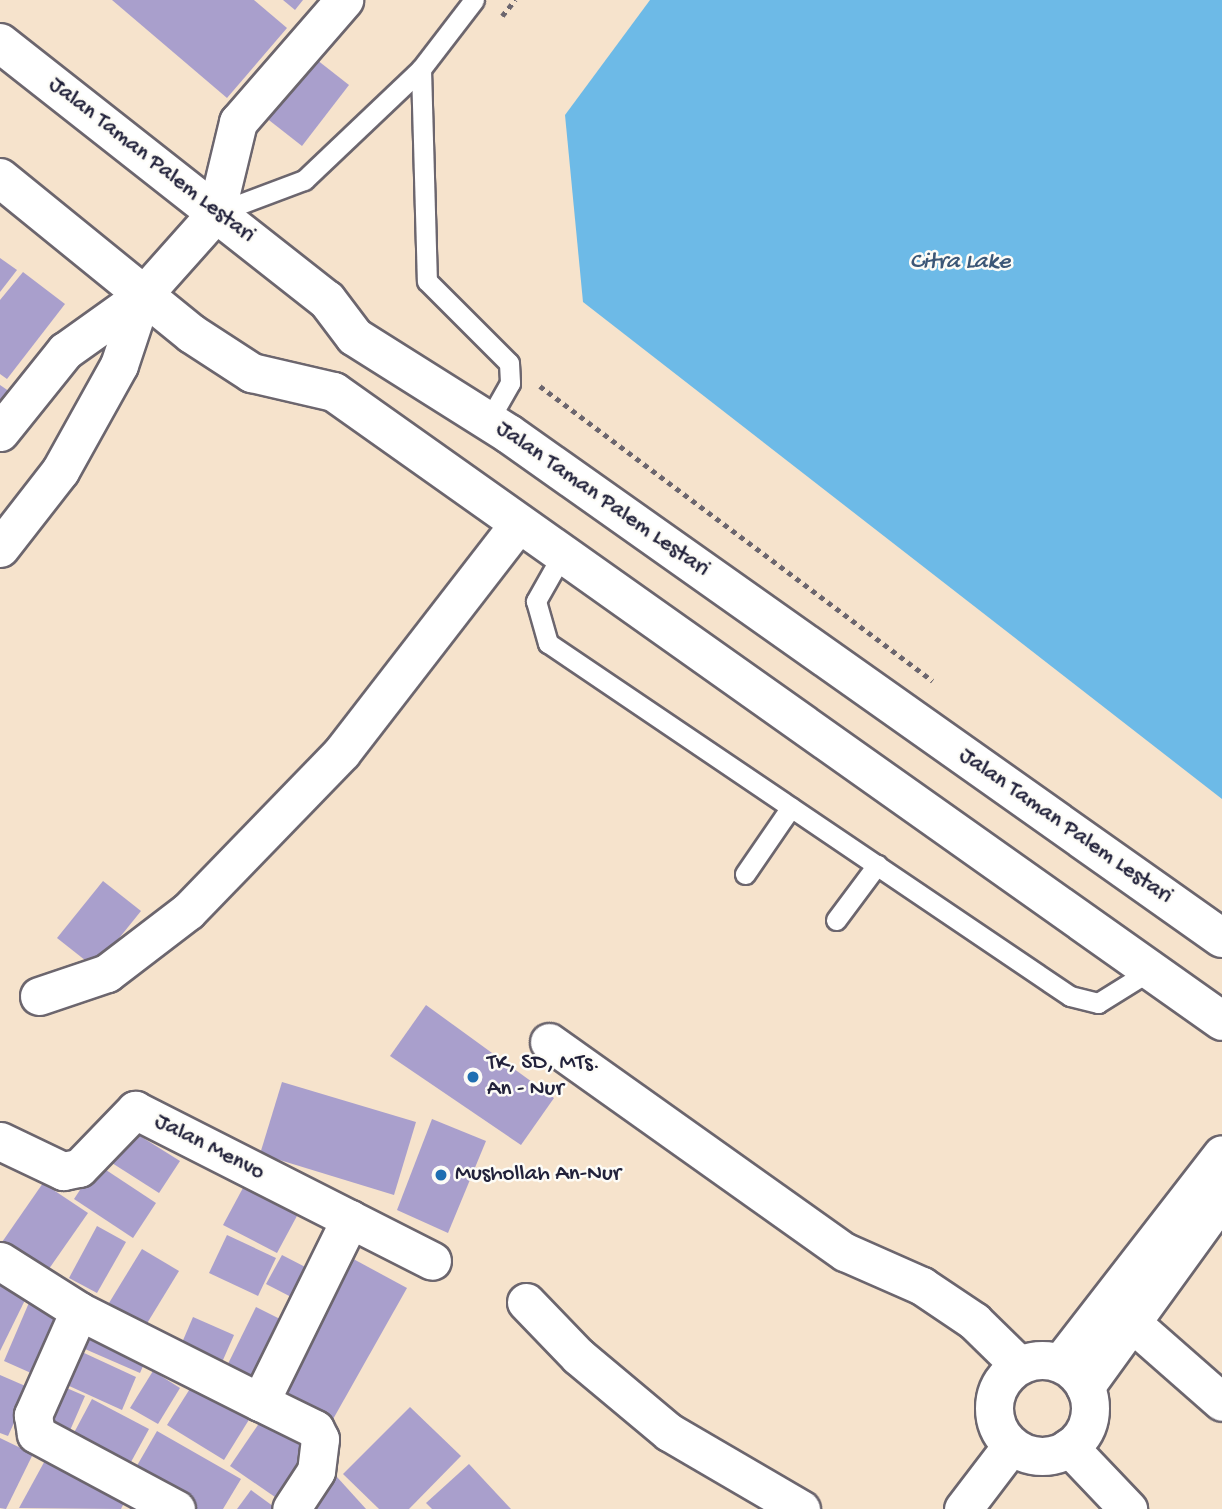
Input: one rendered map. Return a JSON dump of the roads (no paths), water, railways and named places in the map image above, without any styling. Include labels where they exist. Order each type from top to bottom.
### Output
[{"type":"street","points":[[0,432],[65,351],[142,296],[216,213],[238,122],[344,0]]},
{"type":"street","name":"Jalan Taman Palem Lestari","points":[[0,43],[327,300],[355,337],[489,420],[1222,938]]},
{"type":"street","points":[[0,178],[142,296],[252,373],[334,392],[1222,1021]]},
{"type":"street","points":[[0,548],[67,459],[119,365],[142,296]]},
{"type":"street","points":[[39,996],[107,973],[188,911],[342,751],[518,524]]},
{"type":"street","points":[[549,1042],[845,1252],[922,1286],[974,1321],[1019,1365],[1072,1375]]},
{"type":"street","name":"Jalan Menvo","points":[[0,1141],[63,1171],[79,1168],[135,1111],[432,1261]]},
{"type":"street","points":[[1072,1375],[1222,1154]]},
{"type":"street","points":[[1072,1375],[1131,1322],[1222,1199]]},
{"type":"street","points":[[260,1402],[350,1219]]},
{"type":"street","points":[[0,1261],[79,1311],[315,1429],[320,1439],[316,1471],[290,1509]]},
{"type":"street","points":[[526,1302],[578,1356],[669,1432],[801,1509]]},
{"type":"street","points":[[79,1311],[33,1415],[36,1434],[176,1509]]},
{"type":"street","points":[[1131,1322],[1222,1402]]},
{"type":"street","points":[[1019,1365],[1001,1381],[993,1404],[997,1427],[1011,1446],[1030,1455],[1069,1447],[1088,1420],[1072,1375]]},
{"type":"street","points":[[963,1509],[1011,1446]]},
{"type":"street","points":[[1069,1447],[1128,1509]]},
{"type":"lane","points":[[216,213],[304,180],[421,69],[474,0]]},
{"type":"lane","points":[[421,69],[427,282],[509,363],[510,383],[489,420]]},
{"type":"lane","points":[[562,555],[536,601],[548,643],[1070,996],[1098,1003],[1151,970]]},
{"type":"lane","points":[[745,874],[791,807]]},
{"type":"lane","points":[[836,920],[877,865]]},
{"type":"water","name":"Citra Lake","points":[[650,0],[1222,0],[1222,799],[583,302],[565,115]]},
{"type":"place","name":"TK, SD, MTs. An - Nur","points":[[473,1077]]},
{"type":"place","name":"Mushollah An-Nur","points":[[441,1175]]}]
